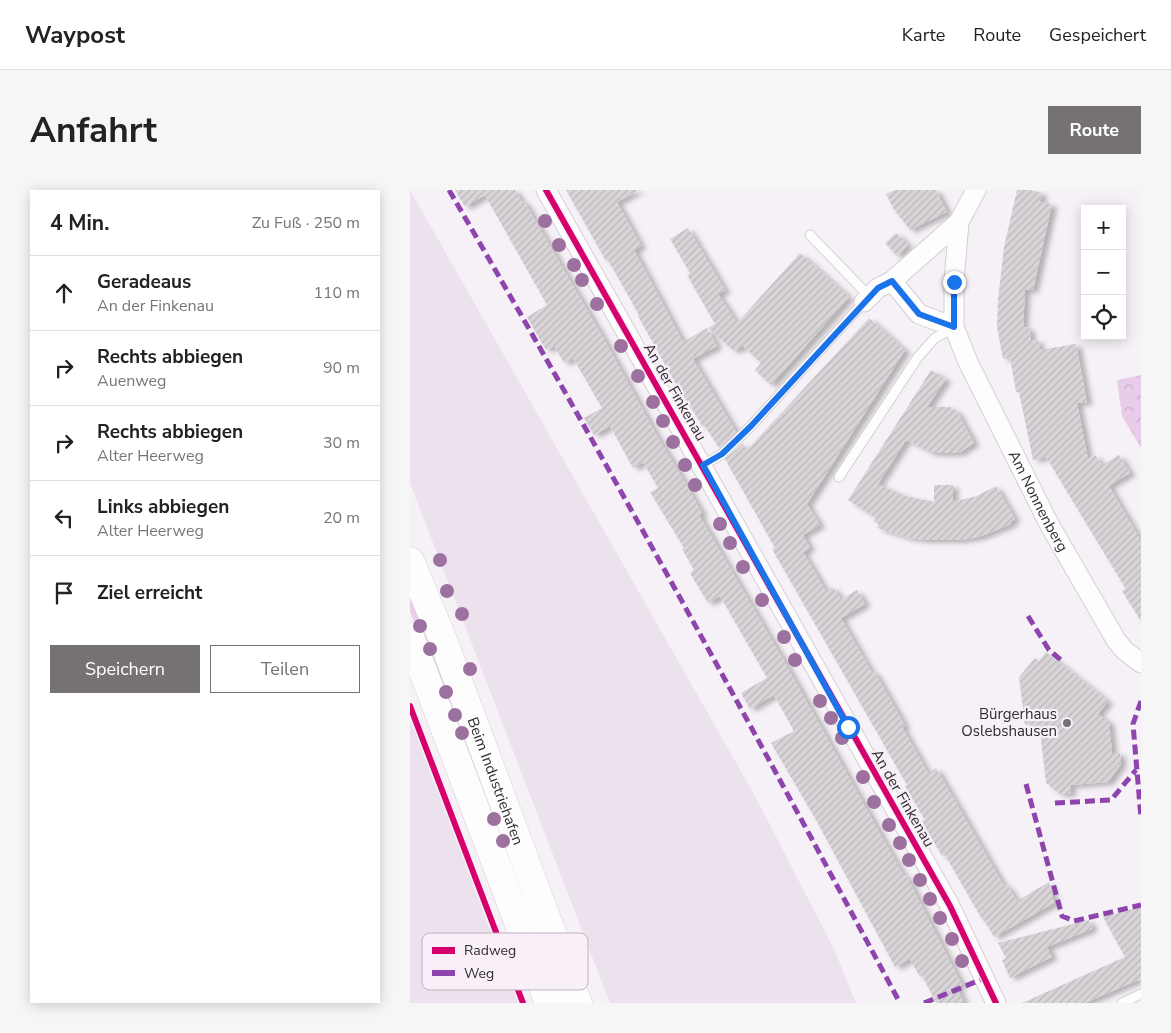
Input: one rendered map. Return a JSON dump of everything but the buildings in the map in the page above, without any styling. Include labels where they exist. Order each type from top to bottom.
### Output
[{"type":"main road","name":"Beim Industriehafen","points":[[410,561],[443,640],[552,933]]},
{"type":"main road","name":"Beim Industriehafen","points":[[410,637],[522,933]]},
{"type":"main road","name":"Beim Industriehafen","points":[[544,990],[549,1003]]},
{"type":"main road","name":"Beim Industriehafen","points":[[573,990],[578,1003]]},
{"type":"street","name":"An der Finkenau","points":[[546,190],[703,465],[848,727],[950,906],[996,1003]]},
{"type":"street","points":[[866,299],[878,288],[892,281],[959,222],[976,190]]},
{"type":"street","points":[[892,281],[919,314],[954,327],[954,282],[959,222]]},
{"type":"street","name":"Am Nonnenberg","points":[[954,327],[968,362],[1055,534],[1116,640],[1125,651],[1141,663]]},
{"type":"lane","points":[[703,465],[722,454],[751,426],[866,299],[810,235]]},
{"type":"lane","points":[[839,477],[918,357],[935,338],[954,327]]},
{"type":"lane","points":[[1122,1003],[1141,994]]},
{"type":"shaded area","points":[[410,190],[755,796],[834,949],[856,1003],[610,1003],[588,946],[588,933],[583,933],[410,483]]},
{"type":"shaded area","points":[[410,718],[491,933],[422,933],[422,990],[513,990],[518,1003],[410,1003]]},
{"type":"green space","points":[[1141,375],[1141,448],[1122,416],[1117,380]]},
{"type":"green space","points":[[410,588],[541,933],[533,933],[410,611]]},
{"type":"green space","points":[[554,990],[563,990],[568,1003],[559,1003]]},
{"type":"marked path","points":[[449,190],[565,392],[678,595],[900,1003]]},
{"type":"marked path","points":[[1028,616],[1049,650],[1061,660]]},
{"type":"marked path","points":[[1141,701],[1133,724],[1141,818]]},
{"type":"marked path","points":[[1055,803],[1111,800],[1136,770]]},
{"type":"marked path","points":[[1026,784],[1062,916],[1074,921],[1141,905]]},
{"type":"marked path","points":[[924,1003],[985,978]]},
{"type":"cycle path","points":[[546,190],[950,906],[996,1003]]},
{"type":"cycle path","points":[[410,706],[496,933]]},
{"type":"cycle path","points":[[518,990],[523,1003]]},
{"type":"place","name":"Bürgerhaus Oslebshausen","points":[[1067,723]]},
{"type":"route","points":[[848,727],[703,465],[722,454],[751,426],[878,288],[892,281],[919,314],[954,327],[954,282]]}]
